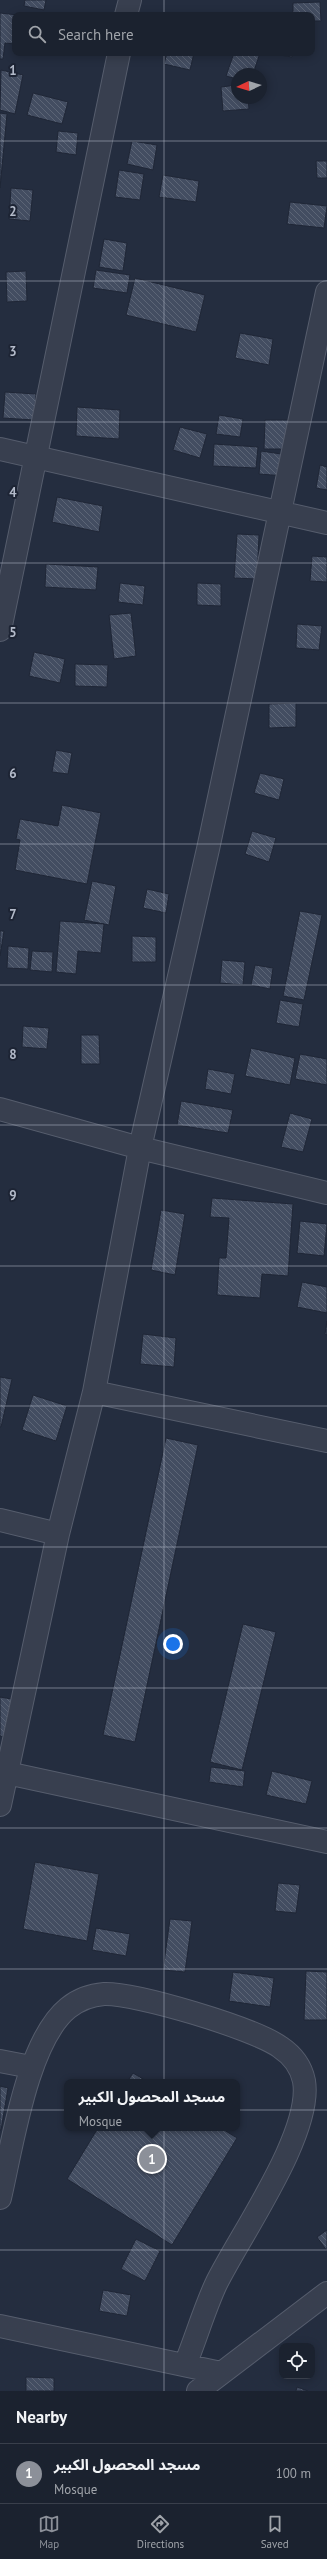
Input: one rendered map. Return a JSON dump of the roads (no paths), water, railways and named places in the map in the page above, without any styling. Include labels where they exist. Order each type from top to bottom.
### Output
[{"type":"street","points":[[127,12],[130,0]]},
{"type":"street","points":[[0,630],[118,56]]},
{"type":"street","points":[[0,1805],[58,1534],[94,1392],[140,1148],[208,849],[327,292]]},
{"type":"street","points":[[0,449],[327,523]]},
{"type":"street","points":[[0,1109],[140,1148],[327,1193]]},
{"type":"street","points":[[94,1392],[327,1441]]},
{"type":"street","points":[[0,1520],[58,1534]]},
{"type":"street","points":[[7,1773],[327,1842]]},
{"type":"street","points":[[0,2198],[31,2067],[41,2044],[56,2019],[78,2000],[104,1994],[147,2001],[244,2028],[280,2047],[299,2064],[304,2081],[303,2107],[294,2138],[272,2184],[215,2286],[185,2365]]},
{"type":"street","points":[[0,2061],[31,2067]]},
{"type":"street","points":[[198,2391],[327,2294]]},
{"type":"street","points":[[0,2326],[221,2373]]},
{"type":"place","name":"مسجد المحصول الكبير","points":[[152,2159]]}]
